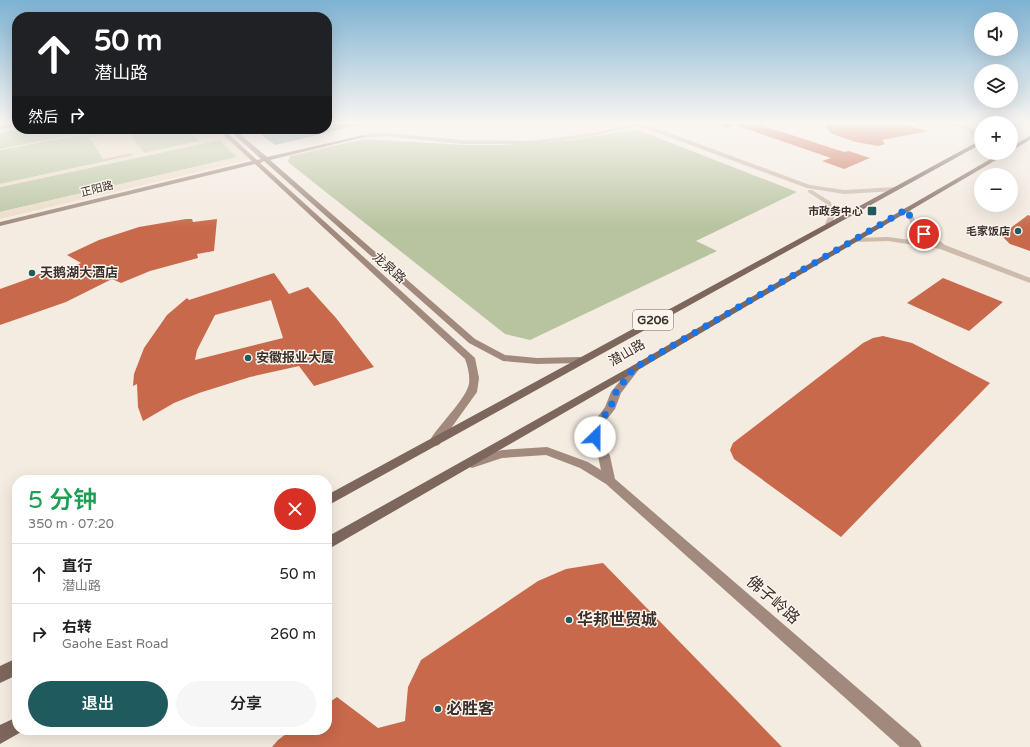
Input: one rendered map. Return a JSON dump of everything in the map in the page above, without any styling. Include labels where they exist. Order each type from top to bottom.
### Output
[{"type":"main road","name":"潜山路","points":[[332,498],[580,360],[952,158]]},
{"type":"main road","name":"潜山路","points":[[332,541],[993,160]]},
{"type":"main road","points":[[0,675],[12,669]]},
{"type":"main road","points":[[0,735],[12,728]]},
{"type":"street","name":"正阳路","points":[[0,219],[264,158]]},
{"type":"street","points":[[724,158],[822,196],[828,202],[830,208],[831,216],[829,224]]},
{"type":"street","points":[[730,158],[810,187],[844,192],[896,189]]},
{"type":"street","name":"正阳路","points":[[0,224],[259,159]]},
{"type":"street","name":"龙泉路","points":[[259,159],[472,341],[503,358],[537,361],[580,360]]},
{"type":"street","name":"龙泉路","points":[[259,159],[470,358],[475,374],[471,394],[435,442]]},
{"type":"street","points":[[907,209],[913,224],[942,247]]},
{"type":"street","points":[[856,240],[888,239],[942,247],[1030,281]]},
{"type":"street","points":[[610,481],[604,456],[595,437],[599,422],[610,409],[616,392],[634,368]]},
{"type":"street","name":"佛子岭路","points":[[461,466],[502,454],[547,451],[584,465],[610,481],[913,747]]},
{"type":"green space","points":[[0,158],[121,158],[0,184]]},
{"type":"green space","points":[[136,158],[234,158],[0,212],[0,187]]},
{"type":"green space","points":[[289,158],[709,158],[797,192],[696,241],[717,251],[530,340],[505,334],[288,162]]},
{"type":"shaded area","points":[[121,158],[136,158],[0,187],[0,184]]},
{"type":"shaded area","points":[[233,158],[252,159],[0,219],[0,212]]},
{"type":"building","points":[[831,158],[870,158],[844,169],[822,161]]},
{"type":"building","name":"毛家饭店","points":[[1028,215],[1030,216],[1030,251],[1010,244],[1001,235]]},
{"type":"building","points":[[192,219],[193,222],[217,219],[214,251],[197,254],[198,258],[150,271],[121,283],[112,279],[66,302],[0,325],[0,289],[28,279],[54,267],[63,271],[81,263],[67,255],[99,240],[139,227]]},
{"type":"building","points":[[274,273],[289,294],[308,287],[336,318],[374,367],[314,386],[299,366],[250,377],[199,393],[174,403],[143,421],[138,407],[137,384],[133,386],[134,374],[144,348],[167,315],[187,298],[189,300]],"holes":[[[271,300],[283,338],[195,360],[197,350],[215,315]]]},
{"type":"building","points":[[943,278],[1003,302],[969,331],[907,303]]},
{"type":"building","points":[[883,336],[912,343],[990,383],[841,537],[734,459],[730,450],[733,443],[863,343],[873,338]]},
{"type":"building","name":"华邦世贸城","points":[[603,563],[782,747],[272,747],[284,735],[332,735],[332,700],[337,697],[378,728],[405,721],[408,687],[421,660],[538,581],[566,569]]},
{"type":"place","name":"市政务中心","points":[[872,211]]},
{"type":"place","name":"毛家饭店","points":[[1018,231]]},
{"type":"place","name":"天鹅湖大酒店","points":[[32,273]]},
{"type":"place","name":"安徽报业大厦","points":[[248,358]]},
{"type":"place","name":"华邦世贸城","points":[[569,620]]},
{"type":"place","name":"必胜客","points":[[438,709]]},
{"type":"route","points":[[595,437],[599,422],[610,409],[616,392],[634,368],[907,209],[913,224],[924,234]]}]
